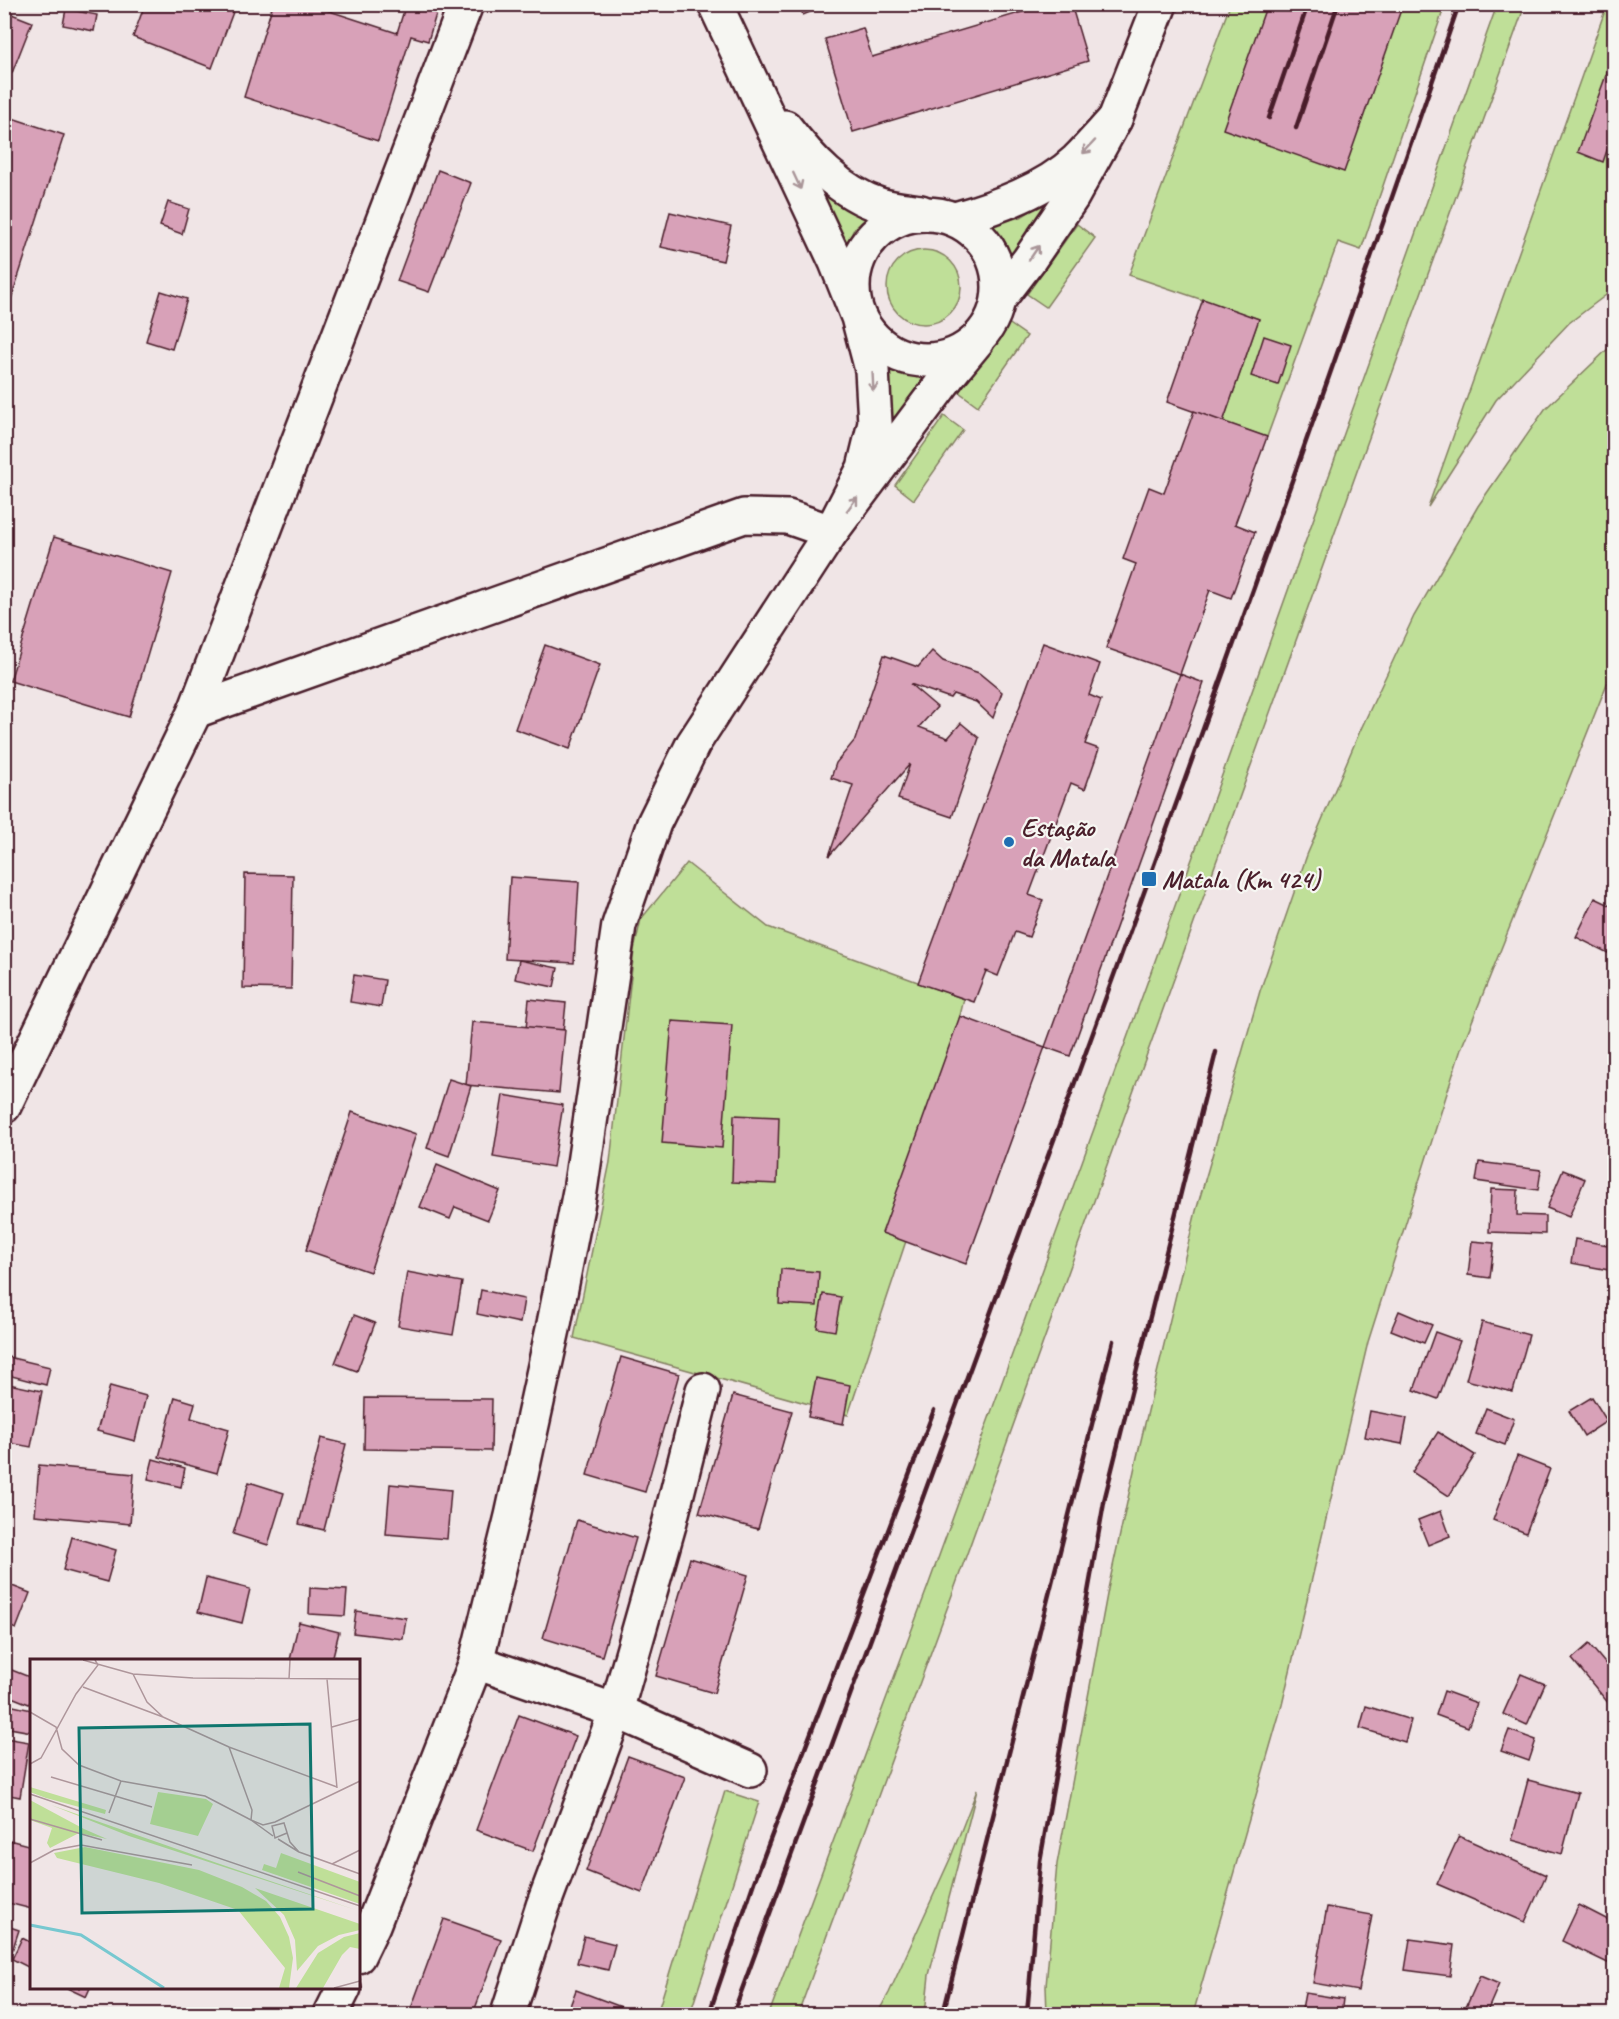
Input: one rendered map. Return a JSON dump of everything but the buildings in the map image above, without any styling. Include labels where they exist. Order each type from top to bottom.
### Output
[{"type":"street","points":[[4,1106],[195,711],[466,4]]},
{"type":"street","points":[[715,4],[836,262],[858,317],[870,337],[889,351],[911,360],[935,361],[957,354],[977,341]]},
{"type":"street","points":[[360,1952],[373,1925],[476,1662],[512,1516],[553,1329],[580,1191],[619,925],[654,824],[693,744],[831,532],[991,322],[999,299],[1072,197],[1115,119],[1160,4]]},
{"type":"street","points":[[756,90],[807,154],[845,188],[880,205],[943,216],[977,233],[992,253],[999,276],[999,299]]},
{"type":"street","points":[[831,532],[864,468],[875,423],[872,370],[852,292],[855,267],[866,244],[884,226],[906,216],[943,216],[991,208],[1032,191],[1075,162],[1115,119]]},
{"type":"street","points":[[195,711],[744,516],[788,517],[831,532]]},
{"type":"street","points":[[508,2014],[543,1906],[615,1711],[669,1525],[703,1390]]},
{"type":"street","points":[[476,1662],[615,1711],[750,1770]]},
{"type":"street","points":[[331,2014],[344,1989]]},
{"type":"green space","points":[[1230,5],[1445,5],[1361,250],[1338,242],[1267,437],[1223,422],[1259,319],[1129,275]]},
{"type":"green space","points":[[1497,5],[1525,5],[952,1595],[798,2014],[769,2014],[928,1586],[1200,837]]},
{"type":"green space","points":[[1607,5],[1614,5],[1614,289],[1569,323],[1496,400],[1428,507]]},
{"type":"green space","points":[[810,176],[870,215],[854,229],[845,248]]},
{"type":"green space","points":[[1059,193],[1011,258],[1004,240],[987,225],[1021,217]]},
{"type":"green space","points":[[1077,224],[1095,238],[1046,307],[1027,294]]},
{"type":"green space","points":[[924,250],[945,256],[955,266],[961,287],[955,308],[945,318],[924,324],[903,318],[893,308],[887,287],[893,266],[903,256]]},
{"type":"green space","points":[[1007,322],[1027,336],[978,406],[959,392]]},
{"type":"green space","points":[[1614,343],[1614,666],[1461,1049],[1368,1342],[1282,1705],[1193,2014],[1047,2014],[1046,1986],[1057,1864],[1108,1589],[1196,1211],[1260,991],[1307,855],[1360,731],[1414,616],[1478,506],[1545,409]]},
{"type":"green space","points":[[885,367],[907,375],[932,374],[885,444],[890,405]]},
{"type":"green space","points":[[944,416],[963,430],[914,500],[895,485]]},
{"type":"green space","points":[[687,863],[768,927],[964,999],[906,1241],[848,1415],[574,1338],[610,1162],[634,950],[641,919]]},
{"type":"green space","points":[[977,1790],[929,1975],[925,2014],[877,2014],[889,1993],[950,1859]]},
{"type":"green space","points":[[725,1791],[759,1802],[690,2014],[657,2014]]},
{"type":"railway","points":[[1269,118],[1308,4]]},
{"type":"railway","points":[[1296,128],[1338,4]]},
{"type":"railway","points":[[733,2014],[1192,760],[1459,4]]},
{"type":"railway","points":[[1027,2014],[1040,1861],[1105,1497],[1216,1052]]},
{"type":"railway","points":[[943,2014],[1113,1341]]},
{"type":"railway","points":[[709,2014],[754,1882],[934,1410]]},
{"type":"place","name":"Estação da Matala","points":[[1009,842]]},
{"type":"place","name":"Matala (Km 424)","points":[[1149,879]]}]
